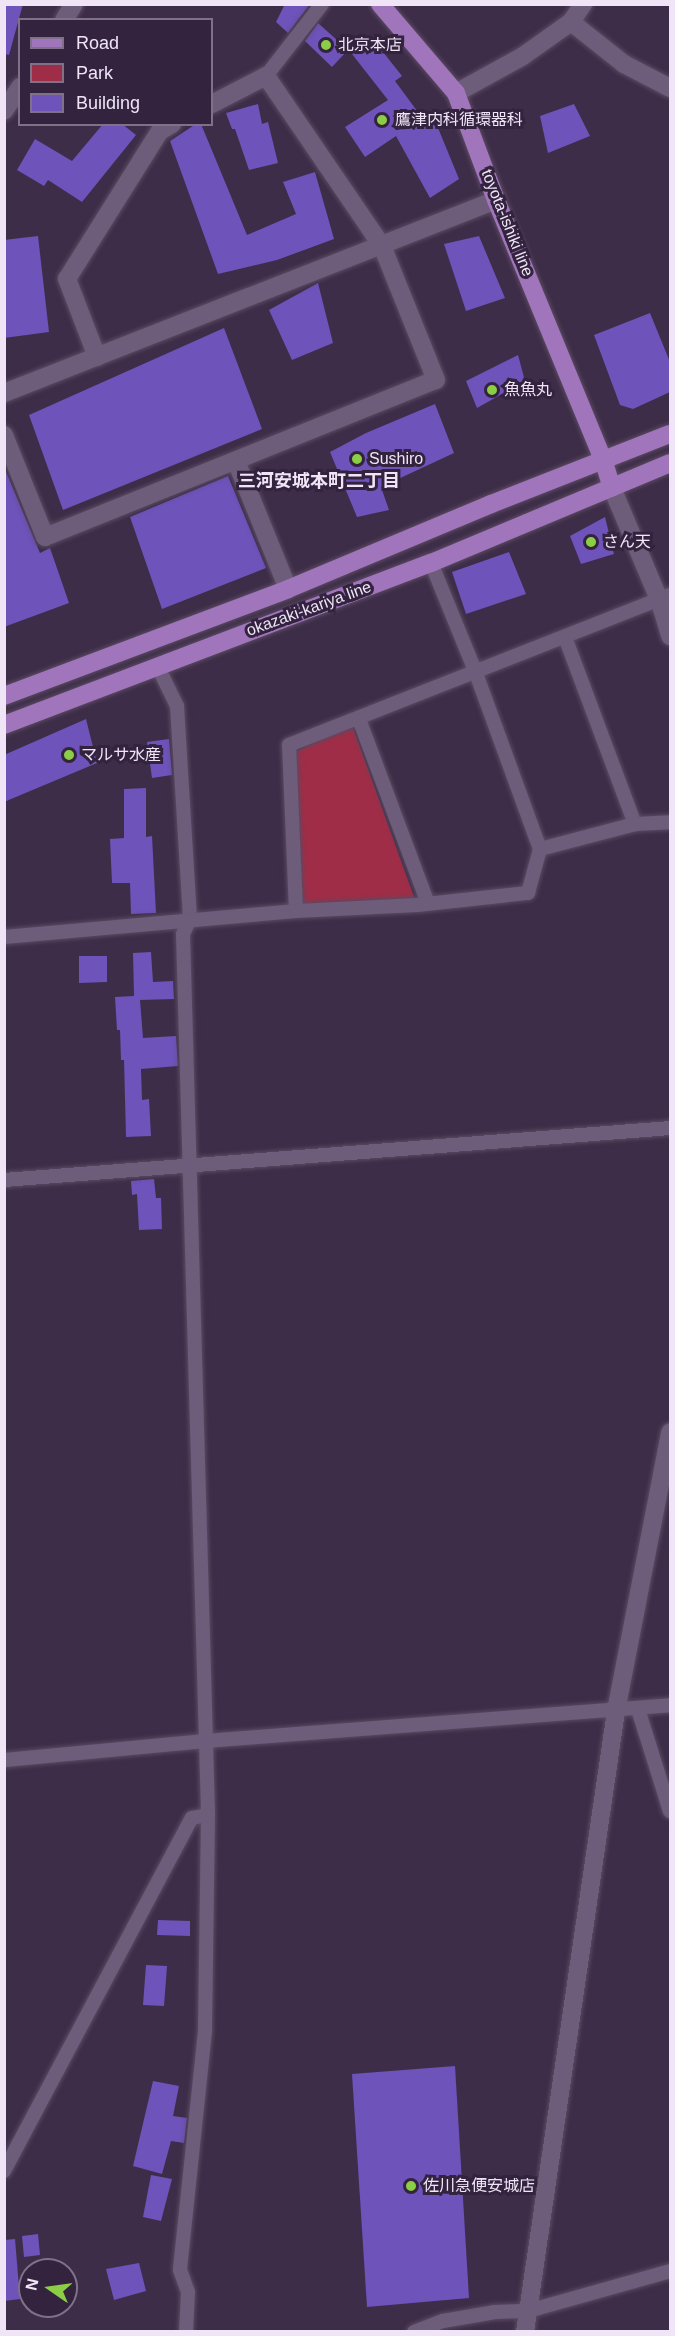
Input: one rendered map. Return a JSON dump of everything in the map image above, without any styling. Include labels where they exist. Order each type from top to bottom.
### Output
[{"type":"main road","name":"toyota-ishiki line","points":[[380,4],[456,93],[496,200],[603,459],[612,488]]},
{"type":"main road","points":[[603,459],[670,434]]},
{"type":"main road","name":"okazaki-kariya line","points":[[4,696],[288,589],[603,459]]},
{"type":"main road","points":[[612,488],[670,463]]},
{"type":"main road","name":"okazaki-kariya line","points":[[4,725],[157,665],[431,563],[612,488]]},
{"type":"street","points":[[65,18],[74,4]]},
{"type":"street","points":[[213,103],[266,76],[322,4]]},
{"type":"street","points":[[456,93],[523,56],[571,22],[583,4]]},
{"type":"street","points":[[571,22],[624,64],[670,88]]},
{"type":"street","points":[[4,435],[45,537],[436,380],[382,246],[266,76]]},
{"type":"street","points":[[4,111],[18,90]]},
{"type":"street","points":[[97,357],[67,279],[161,127]]},
{"type":"street","points":[[4,393],[496,200]]},
{"type":"street","points":[[236,461],[288,589]]},
{"type":"street","points":[[612,488],[665,597],[670,636]]},
{"type":"street","points":[[4,937],[190,919],[428,904],[528,893],[540,849],[476,672],[431,563]]},
{"type":"street","points":[[296,911],[289,745],[665,597]]},
{"type":"street","points":[[564,637],[635,824]]},
{"type":"street","points":[[157,665],[177,706],[190,919],[183,934],[208,1815],[205,2031],[180,2270],[188,2292],[186,2331]]},
{"type":"street","points":[[359,719],[428,904]]},
{"type":"street","points":[[540,849],[635,824],[670,822]]},
{"type":"street","points":[[4,1180],[670,1128]]},
{"type":"street","points":[[525,2331],[616,1710],[670,1432]]},
{"type":"street","points":[[4,1760],[206,1741],[670,1705]]},
{"type":"street","points":[[638,1709],[670,1811]]},
{"type":"street","points":[[4,2171],[192,1818],[208,1815]]},
{"type":"street","points":[[414,2331],[443,2321],[495,2312],[528,2311],[670,2271]]},
{"type":"green space","points":[[351,722],[417,905],[296,911],[290,755]]},
{"type":"building","points":[[4,4],[23,4],[9,55],[4,54]]},
{"type":"building","points":[[285,4],[310,4],[288,33],[276,22]]},
{"type":"building","name":"北京本店","points":[[318,23],[348,50],[332,67],[305,41]]},
{"type":"building","points":[[372,38],[402,76],[395,81],[429,127],[436,123],[459,179],[430,198],[396,136],[365,157],[345,127],[388,100],[352,54]]},
{"type":"building","points":[[258,104],[262,124],[268,122],[278,163],[249,170],[235,129],[232,129],[226,113]]},
{"type":"building","points":[[574,104],[590,136],[548,153],[540,116]]},
{"type":"building","points":[[101,126],[125,126],[136,135],[82,202],[48,180],[44,186],[17,170],[35,139],[72,161]]},
{"type":"building","points":[[193,126],[202,126],[247,235],[296,214],[283,182],[315,172],[334,239],[277,260],[218,274],[170,141]]},
{"type":"building","points":[[38,236],[49,332],[4,338],[4,240]]},
{"type":"building","points":[[479,236],[505,298],[466,311],[444,244]]},
{"type":"building","points":[[318,283],[333,343],[292,360],[269,310]]},
{"type":"building","points":[[650,313],[670,362],[670,392],[633,409],[620,405],[594,335]]},
{"type":"building","points":[[224,328],[262,429],[63,510],[29,415]]},
{"type":"building","points":[[518,355],[525,381],[477,408],[466,381]]},
{"type":"building","points":[[435,404],[454,453],[381,487],[389,510],[357,517],[330,452],[366,433]]},
{"type":"building","points":[[4,467],[40,553],[50,548],[69,603],[4,627]]},
{"type":"building","points":[[228,476],[266,568],[162,609],[130,517]]},
{"type":"building","points":[[605,517],[614,554],[581,564],[570,536]]},
{"type":"building","points":[[509,552],[526,594],[466,614],[452,572]]},
{"type":"building","points":[[86,719],[97,763],[4,802],[4,755]]},
{"type":"building","points":[[169,739],[172,775],[152,778],[147,742]]},
{"type":"building","points":[[146,788],[146,837],[152,836],[156,913],[131,914],[130,883],[112,883],[110,839],[124,838],[124,789]]},
{"type":"building","points":[[151,952],[153,982],[173,981],[174,999],[140,1000],[143,1038],[176,1036],[178,1066],[141,1069],[142,1100],[149,1099],[151,1136],[126,1137],[124,1060],[121,1060],[120,1030],[117,1030],[115,997],[134,996],[133,953]]},
{"type":"building","points":[[79,956],[107,956],[107,982],[79,983]]},
{"type":"building","points":[[154,1179],[156,1198],[161,1198],[162,1229],[139,1230],[137,1194],[132,1195],[131,1181]]},
{"type":"building","points":[[158,1920],[190,1921],[190,1936],[157,1935]]},
{"type":"building","points":[[146,1965],[167,1966],[164,2006],[143,2005]]},
{"type":"building","name":"佐川急便安城店","points":[[455,2066],[469,2298],[367,2307],[352,2074]]},
{"type":"building","points":[[153,2081],[179,2086],[173,2116],[187,2118],[184,2143],[171,2141],[162,2174],[133,2166]]},
{"type":"building","points":[[151,2175],[172,2179],[161,2221],[143,2217]]},
{"type":"building","points":[[38,2234],[40,2255],[24,2257],[22,2236]]},
{"type":"building","points":[[15,2239],[18,2299],[4,2301],[4,2240]]},
{"type":"building","points":[[139,2263],[146,2291],[114,2300],[106,2269]]},
{"type":"place","name":"北京本店","points":[[326,45]]},
{"type":"place","name":"鷹津内科循環器科","points":[[382,120]]},
{"type":"place","name":"魚魚丸","points":[[492,390]]},
{"type":"place","name":"Sushiro","points":[[357,459]]},
{"type":"place","name":"さん天","points":[[591,542]]},
{"type":"place","name":"マルサ水産","points":[[69,755]]},
{"type":"place","name":"佐川急便安城店","points":[[411,2186]]},
{"type":"district","name":"三河安城本町二丁目","points":[[319,481]]}]
